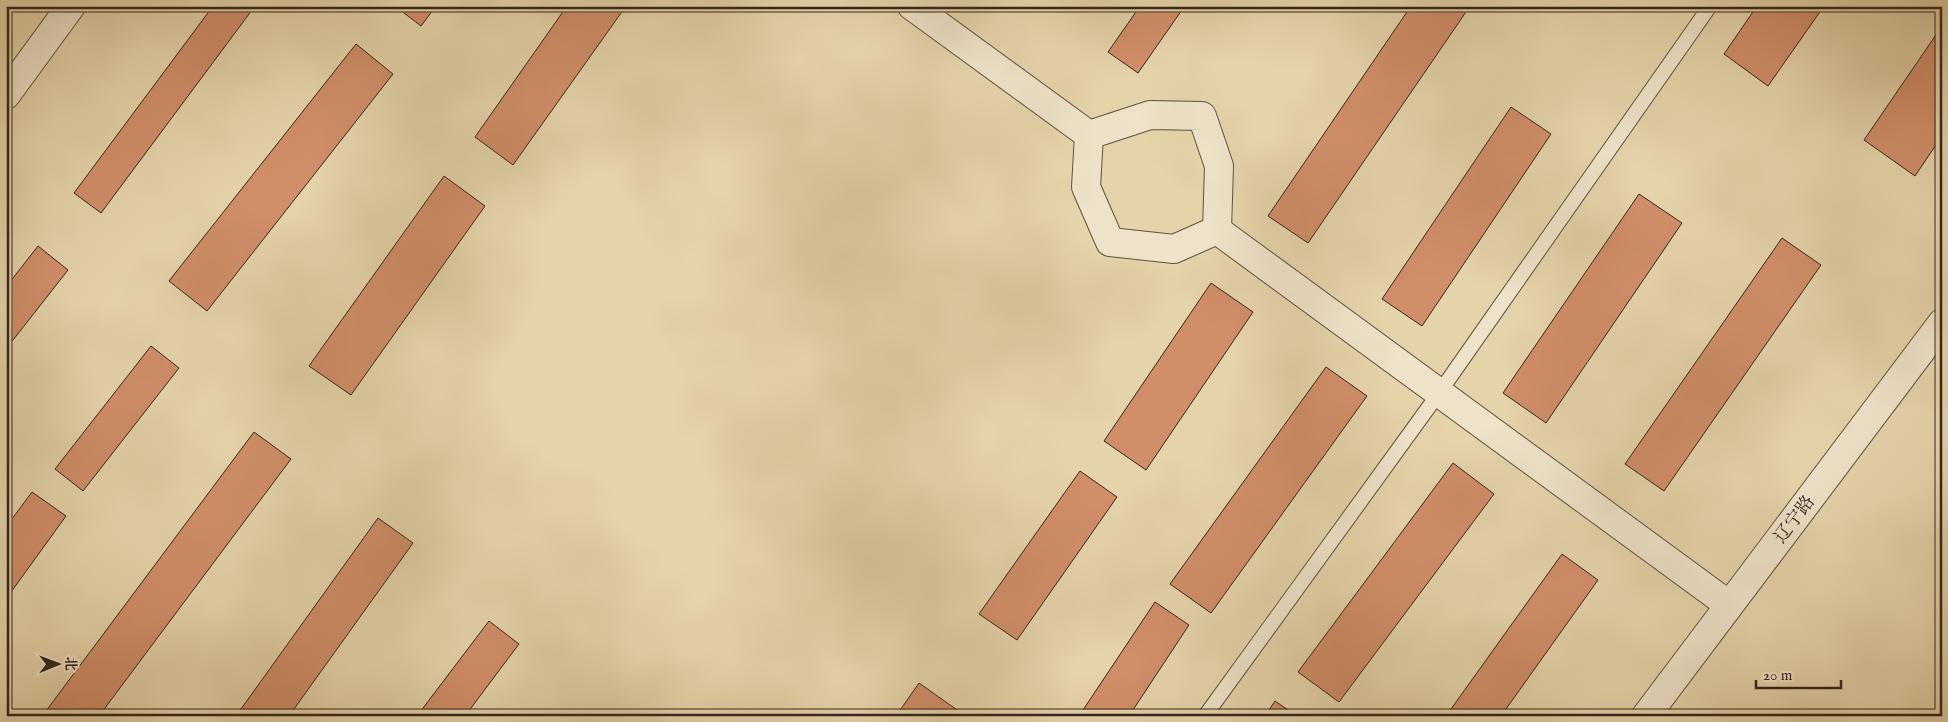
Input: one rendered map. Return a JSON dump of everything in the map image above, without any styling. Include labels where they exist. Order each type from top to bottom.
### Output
[{"type":"street","points":[[6,95],[72,6]]},
{"type":"street","points":[[912,6],[1089,135]]},
{"type":"street","points":[[1089,135],[1150,115],[1202,116],[1220,166],[1217,230]]},
{"type":"street","points":[[1089,135],[1086,187],[1110,242],[1174,249],[1217,230]]},
{"type":"street","points":[[1217,230],[1729,605]]},
{"type":"street","name":"辽宁路","points":[[1646,716],[1942,323]]},
{"type":"lane","points":[[1205,716],[1439,392],[1710,6]]},
{"type":"building","points":[[213,6],[255,6],[101,213],[74,193]]},
{"type":"building","points":[[395,6],[436,6],[421,26]]},
{"type":"building","points":[[567,6],[626,6],[513,165],[475,137]]},
{"type":"building","points":[[1140,6],[1184,7],[1138,73],[1108,52]]},
{"type":"building","points":[[1411,6],[1470,6],[1308,243],[1268,216]]},
{"type":"building","points":[[1757,6],[1824,6],[1768,86],[1724,54]]},
{"type":"building","points":[[1942,26],[1942,136],[1915,176],[1864,140]]},
{"type":"building","points":[[356,44],[393,74],[207,311],[169,281]]},
{"type":"building","points":[[1511,107],[1551,134],[1422,326],[1382,299]]},
{"type":"building","points":[[444,176],[485,206],[351,395],[309,366]]},
{"type":"building","points":[[1639,194],[1682,223],[1546,423],[1503,393]]},
{"type":"building","points":[[1782,238],[1821,265],[1664,491],[1625,464]]},
{"type":"building","points":[[38,246],[68,270],[6,349],[6,287]]},
{"type":"building","points":[[1211,283],[1253,312],[1146,470],[1104,441]]},
{"type":"building","points":[[151,346],[179,368],[83,491],[55,469]]},
{"type":"building","points":[[1326,367],[1367,396],[1211,613],[1170,584]]},
{"type":"building","points":[[254,432],[291,459],[99,716],[43,715]]},
{"type":"building","points":[[1453,463],[1494,494],[1339,702],[1298,672]]},
{"type":"building","points":[[1080,471],[1117,497],[1017,640],[979,614]]},
{"type":"building","points":[[32,492],[66,516],[6,599],[6,527]]},
{"type":"building","points":[[378,518],[413,543],[289,716],[236,716]]},
{"type":"building","points":[[1562,554],[1598,580],[1501,716],[1446,716]]},
{"type":"building","points":[[1155,602],[1189,625],[1129,716],[1079,716]]},
{"type":"building","points":[[489,621],[519,644],[465,716],[417,716]]},
{"type":"building","points":[[919,683],[960,712],[958,716],[896,716]]},
{"type":"building","points":[[1275,701],[1297,716],[1265,716]]}]
